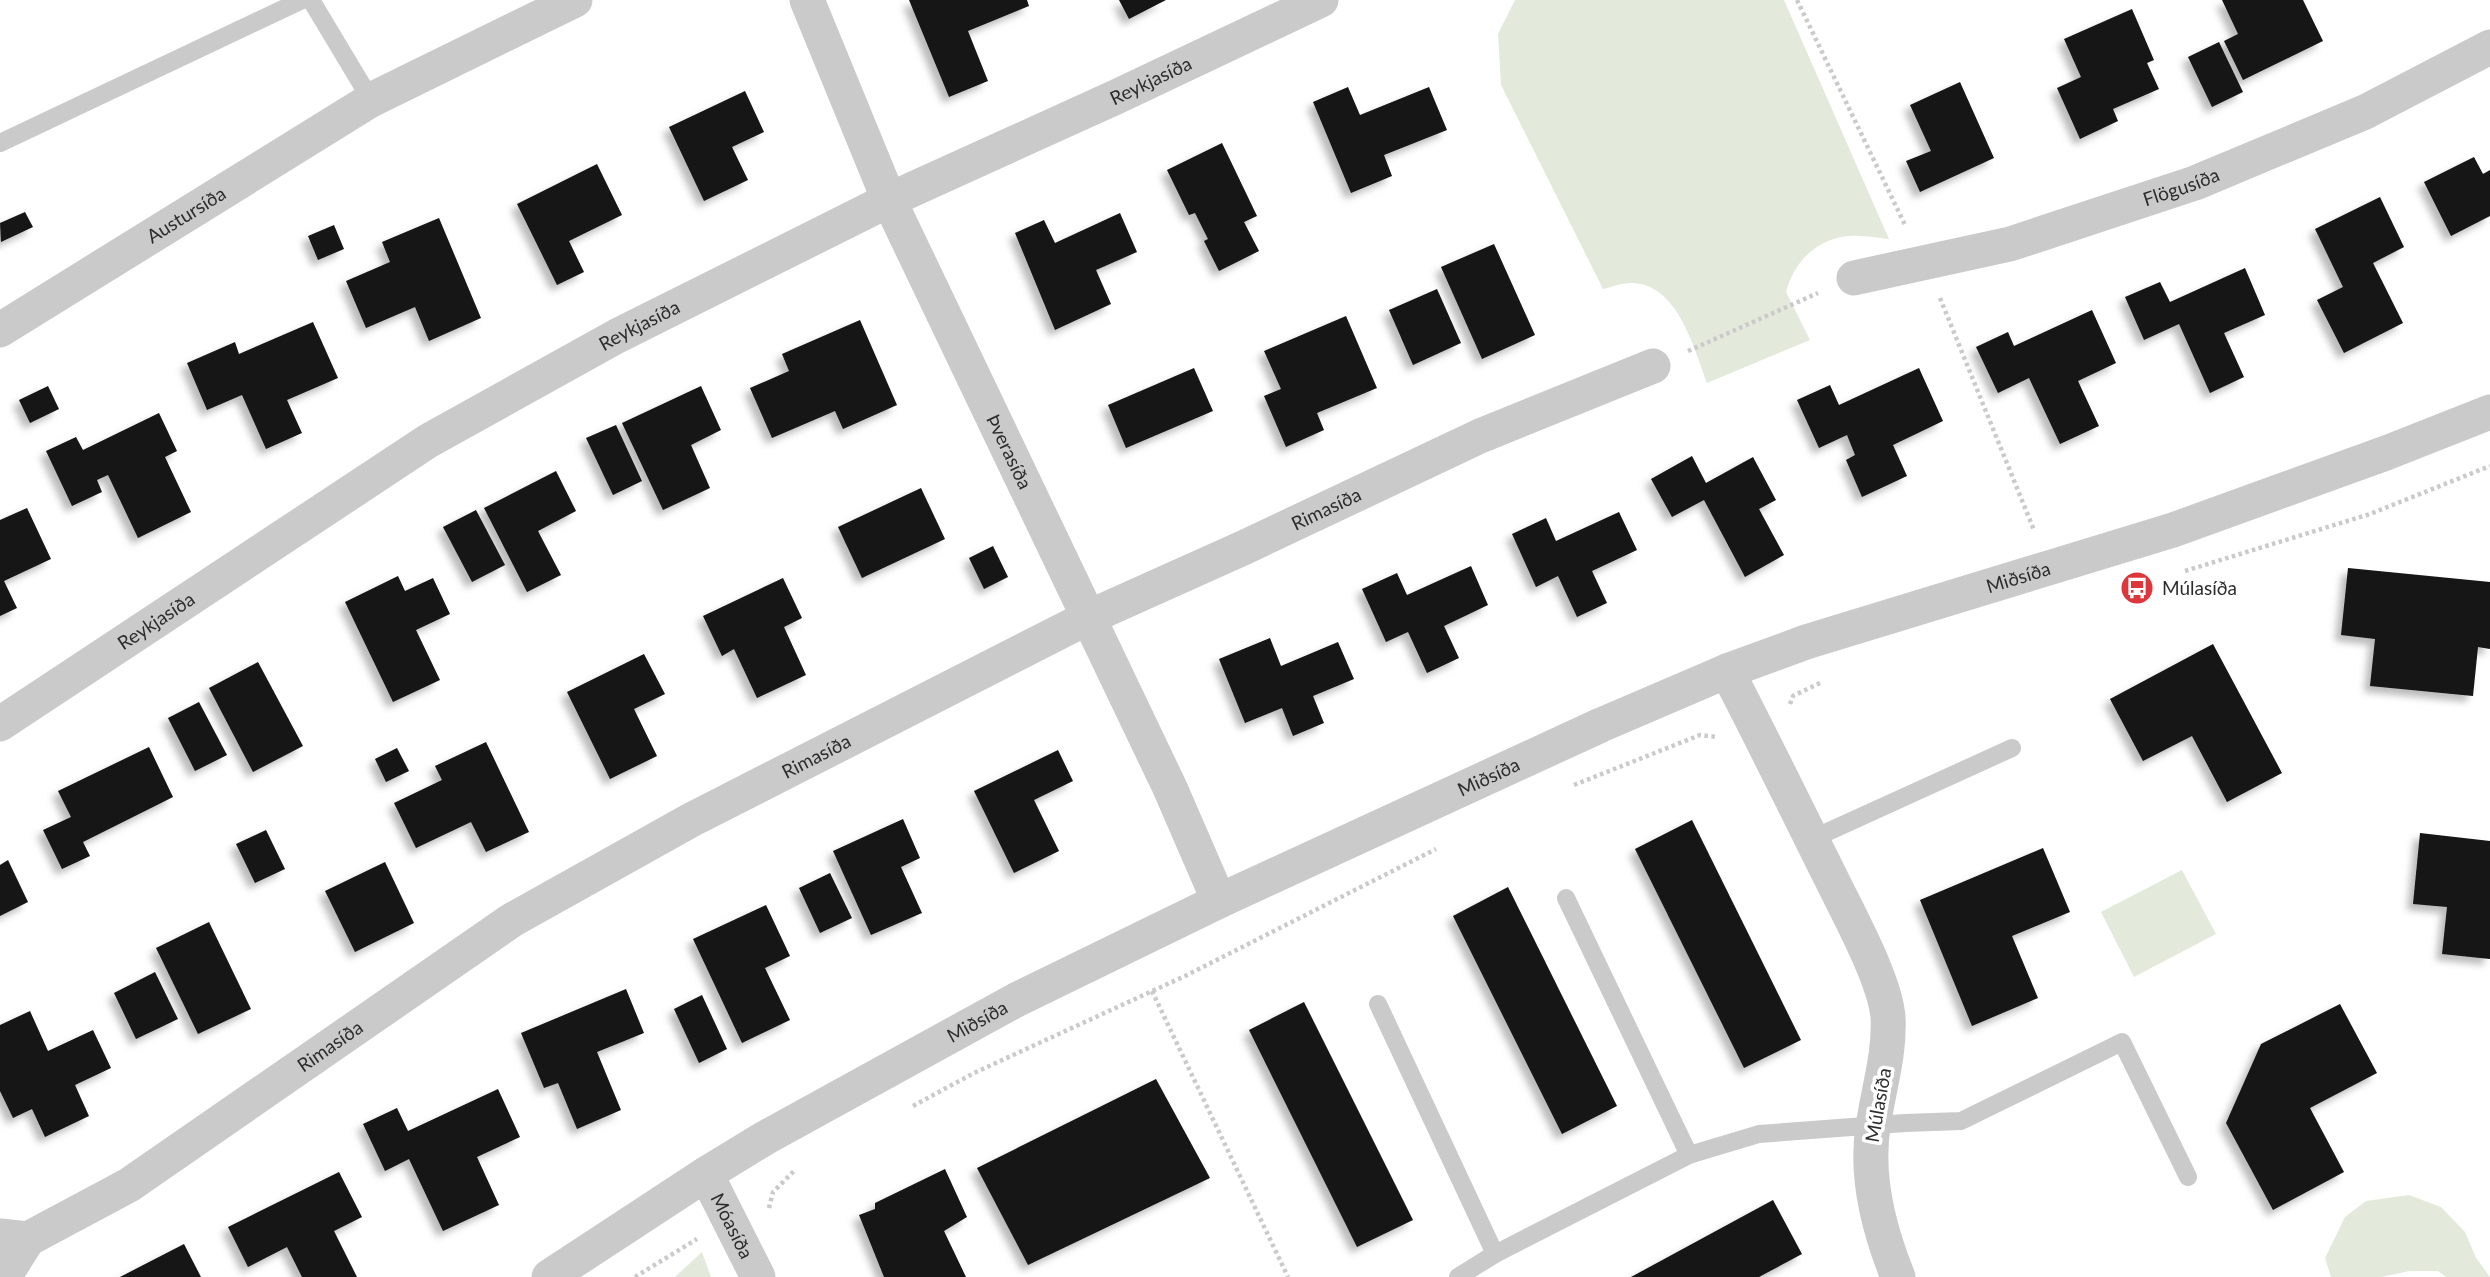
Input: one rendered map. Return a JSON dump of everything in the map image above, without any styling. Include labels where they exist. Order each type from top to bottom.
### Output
[{"type":"street","name":"Austursíða","points":[[0,330],[371,100],[575,0]]},
{"type":"street","name":"Þverasíða","points":[[807,0],[889,200],[1170,788],[1219,901]]},
{"type":"street","name":"Reykjasíða","points":[[0,724],[428,441],[617,336],[889,200],[1321,0]]},
{"type":"street","name":"Flögusíða","points":[[1854,278],[2010,244],[2195,183],[2365,112],[2490,47]]},
{"type":"street","name":"Rimasíða","points":[[5,1277],[14,1238],[129,1185],[512,920],[691,820],[1087,618],[1480,436],[1653,366]]},
{"type":"street","name":"Miðsíða","points":[[549,1277],[765,1138],[1016,1000],[1219,901],[1601,725],[1727,671],[1807,642],[2173,530],[2386,453],[2490,412]]},
{"type":"street","name":"Múlasíða","points":[[1727,671],[1812,839],[1875,972],[1888,1015],[1886,1068],[1873,1126],[1870,1158],[1876,1209],[1888,1253],[1898,1277]]},
{"type":"street","name":"Móasíða","points":[[706,1174],[758,1277]]},
{"type":"lane","points":[[0,143],[302,0]]},
{"type":"lane","points":[[311,0],[371,100]]},
{"type":"lane","points":[[1812,839],[2012,748]]},
{"type":"lane","points":[[1566,898],[1689,1155]]},
{"type":"lane","points":[[1378,1004],[1495,1254]]},
{"type":"lane","points":[[1458,1277],[1495,1254],[1689,1155],[1759,1134],[1962,1121],[2122,1042],[2188,1177]]},
{"type":"path","points":[[1653,366],[1854,278]]},
{"type":"path","points":[[2182,572],[2370,514],[2490,466]]},
{"type":"path","points":[[1566,788],[1700,735],[1716,737],[1727,745],[1789,720],[1788,709],[1793,696],[1829,678]]},
{"type":"path","points":[[907,1110],[974,1073],[1152,991],[1444,845]]},
{"type":"path","points":[[1152,991],[1288,1277]]},
{"type":"path","points":[[635,1277],[699,1238],[713,1245],[717,1254],[772,1223],[769,1207],[773,1192],[792,1172],[804,1166]]},
{"type":"green space","points":[[1515,0],[1784,0],[1889,239],[1854,236],[1837,238],[1817,247],[1801,262],[1786,292],[1810,340],[1707,383],[1681,320],[1672,305],[1660,294],[1647,286],[1631,283],[1603,289],[1501,85],[1498,34]]},
{"type":"green space","points":[[2182,870],[2216,934],[2134,977],[2101,912]]},
{"type":"green space","points":[[2409,1195],[2441,1207],[2465,1232],[2476,1258],[2490,1277],[2446,1277],[2438,1271],[2410,1271],[2381,1277],[2331,1277],[2325,1258],[2345,1217],[2366,1201]]},
{"type":"green space","points":[[702,1252],[711,1277],[675,1277]]},
{"type":"building","points":[[909,0],[1027,0],[1029,6],[968,31],[988,81],[949,97]]},
{"type":"building","points":[[1119,0],[1166,0],[1129,19]]},
{"type":"building","points":[[2222,0],[2303,0],[2323,41],[2243,80],[2224,41],[2238,34]]},
{"type":"building","points":[[2132,9],[2154,60],[2147,63],[2159,89],[2113,109],[2118,121],[2080,139],[2057,88],[2081,77],[2064,39]]},
{"type":"building","points":[[2219,42],[2243,92],[2212,107],[2188,57]]},
{"type":"building","points":[[1960,82],[1994,158],[1920,192],[1906,161],[1931,151],[1910,105]]},
{"type":"building","points":[[1348,87],[1360,115],[1429,87],[1447,130],[1384,155],[1392,176],[1351,193],[1313,102]]},
{"type":"building","points":[[745,91],[764,132],[732,147],[748,180],[704,201],[669,127]]},
{"type":"building","points":[[1222,143],[1257,216],[1244,222],[1259,251],[1219,271],[1204,241],[1208,239],[1195,213],[1189,215],[1167,170]]},
{"type":"building","points":[[2474,157],[2483,174],[2490,170],[2490,216],[2451,236],[2424,182]]},
{"type":"building","points":[[597,164],[622,215],[569,241],[584,272],[557,285],[517,204]]},
{"type":"building","points":[[2380,197],[2404,247],[2373,263],[2403,323],[2344,353],[2317,300],[2343,287],[2315,229]]},
{"type":"building","points":[[25,212],[33,227],[1,242],[0,223]]},
{"type":"building","points":[[1120,213],[1137,252],[1096,270],[1111,304],[1055,330],[1015,233],[1044,220],[1055,243]]},
{"type":"building","points":[[439,218],[481,318],[429,341],[415,307],[366,328],[346,281],[390,262],[382,242]]},
{"type":"building","points":[[334,225],[344,249],[318,260],[308,236]]},
{"type":"building","points":[[1494,244],[1535,335],[1482,359],[1441,267]]},
{"type":"building","points":[[2245,268],[2265,315],[2224,333],[2244,377],[2210,393],[2179,324],[2144,340],[2125,297],[2160,282],[2170,302]]},
{"type":"building","points":[[1437,289],[1461,343],[1413,365],[1389,310]]},
{"type":"building","points":[[2092,310],[2116,363],[2078,381],[2099,426],[2060,444],[2029,378],[1998,393],[1976,347],[2008,332],[2014,346]]},
{"type":"building","points":[[1346,316],[1377,388],[1317,413],[1324,430],[1286,447],[1264,396],[1281,389],[1264,351]]},
{"type":"building","points":[[860,320],[897,405],[843,429],[835,411],[772,438],[750,388],[789,371],[782,354]]},
{"type":"building","points":[[313,322],[338,378],[287,400],[302,433],[266,449],[242,395],[207,410],[187,363],[235,342],[239,354]]},
{"type":"building","points":[[1194,368],[1213,411],[1126,448],[1108,405]]},
{"type":"building","points":[[1919,368],[1943,421],[1893,445],[1907,476],[1862,497],[1846,460],[1855,455],[1847,435],[1819,448],[1797,400],[1830,385],[1839,405]]},
{"type":"building","points":[[48,386],[59,409],[30,423],[19,400]]},
{"type":"building","points":[[701,386],[721,430],[691,445],[710,488],[663,510],[622,423]]},
{"type":"building","points":[[159,413],[177,451],[165,457],[191,512],[138,538],[108,475],[97,480],[102,492],[72,506],[46,451],[76,437],[83,450]]},
{"type":"building","points":[[616,425],[642,481],[613,495],[586,438]]},
{"type":"building","points":[[1692,456],[1706,483],[1753,457],[1776,500],[1759,509],[1784,555],[1745,577],[1704,500],[1672,517],[1651,479]]},
{"type":"building","points":[[556,471],[576,511],[538,531],[561,575],[527,592],[484,508]]},
{"type":"building","points":[[921,488],[945,539],[862,578],[838,527]]},
{"type":"building","points":[[27,508],[51,559],[4,581],[17,608],[0,616],[0,520]]},
{"type":"building","points":[[476,510],[505,565],[472,582],[443,527]]},
{"type":"building","points":[[1619,512],[1637,550],[1592,571],[1607,603],[1577,617],[1558,576],[1536,587],[1512,534],[1546,518],[1556,541]]},
{"type":"building","points":[[993,546],[1008,577],[984,589],[969,558]]},
{"type":"building","points":[[1471,566],[1488,605],[1444,626],[1459,658],[1427,673],[1408,632],[1386,642],[1362,589],[1397,573],[1407,595]]},
{"type":"building","points":[[2348,568],[2490,582],[2490,649],[2478,647],[2473,696],[2370,686],[2375,639],[2341,635]]},
{"type":"building","points":[[398,576],[405,591],[433,578],[450,614],[416,630],[440,680],[393,702],[345,602]]},
{"type":"building","points":[[783,578],[802,618],[784,627],[806,675],[757,698],[734,649],[722,656],[703,616]]},
{"type":"building","points":[[1270,638],[1281,666],[1338,642],[1354,679],[1313,696],[1324,723],[1293,736],[1282,708],[1245,723],[1219,659]]},
{"type":"building","points":[[2213,644],[2282,773],[2227,802],[2192,736],[2143,761],[2110,699]]},
{"type":"building","points":[[644,654],[665,694],[634,709],[657,756],[610,779],[567,692]]},
{"type":"building","points":[[258,662],[303,746],[253,772],[209,688]]},
{"type":"building","points":[[199,702],[227,755],[195,771],[168,718]]},
{"type":"building","points":[[486,742],[529,832],[486,852],[471,822],[416,848],[394,803],[442,780],[435,766]]},
{"type":"building","points":[[149,747],[173,797],[83,842],[90,856],[62,869],[43,830],[71,817],[58,791]]},
{"type":"building","points":[[397,748],[409,771],[386,782],[375,759]]},
{"type":"building","points":[[1058,750],[1073,781],[1034,800],[1059,851],[1014,873],[974,791]]},
{"type":"building","points":[[903,819],[920,858],[901,867],[922,913],[871,935],[833,851]]},
{"type":"building","points":[[1692,820],[1801,1040],[1744,1068],[1635,849]]},
{"type":"building","points":[[266,830],[285,869],[255,883],[236,844]]},
{"type":"building","points":[[2420,833],[2490,841],[2490,959],[2442,954],[2447,907],[2413,904]]},
{"type":"building","points":[[2043,848],[2070,912],[2012,936],[2038,998],[1972,1026],[1920,900]]},
{"type":"building","points":[[8,860],[28,902],[0,916],[0,865]]},
{"type":"building","points":[[385,862],[414,923],[355,952],[325,891]]},
{"type":"building","points":[[830,873],[852,918],[820,933],[799,888]]},
{"type":"building","points":[[1508,887],[1617,1106],[1562,1134],[1453,916]]},
{"type":"building","points":[[766,905],[790,956],[765,968],[790,1020],[742,1043],[693,939]]},
{"type":"building","points":[[209,922],[251,1009],[198,1034],[156,948]]},
{"type":"building","points":[[155,972],[178,1019],[136,1039],[114,993]]},
{"type":"building","points":[[626,989],[644,1033],[597,1052],[621,1110],[577,1129],[558,1083],[544,1088],[521,1033]]},
{"type":"building","points":[[702,995],[727,1049],[699,1063],[674,1009]]},
{"type":"building","points":[[1304,1002],[1413,1220],[1357,1247],[1249,1030]]},
{"type":"building","points":[[2340,1004],[2377,1073],[2310,1108],[2344,1172],[2273,1210],[2226,1123],[2261,1044]]},
{"type":"building","points":[[30,1011],[48,1051],[93,1030],[111,1068],[75,1085],[89,1116],[45,1137],[32,1109],[13,1118],[0,1091],[0,1025]]},
{"type":"building","points":[[1156,1079],[1210,1178],[1028,1265],[977,1168]]},
{"type":"building","points":[[498,1089],[520,1137],[477,1157],[499,1205],[443,1231],[409,1159],[385,1171],[363,1124],[397,1108],[408,1131]]},
{"type":"building","points":[[945,1169],[967,1217],[944,1231],[966,1277],[884,1277],[859,1215],[875,1209],[875,1203]]},
{"type":"building","points":[[339,1172],[362,1217],[334,1231],[357,1277],[302,1277],[287,1247],[248,1267],[228,1227]]},
{"type":"building","points":[[1773,1200],[1802,1254],[1759,1277],[1631,1277]]},
{"type":"building","points":[[184,1244],[201,1277],[120,1277]]},
{"type":"place","name":"Múlasíða","points":[[2137,588]]}]
